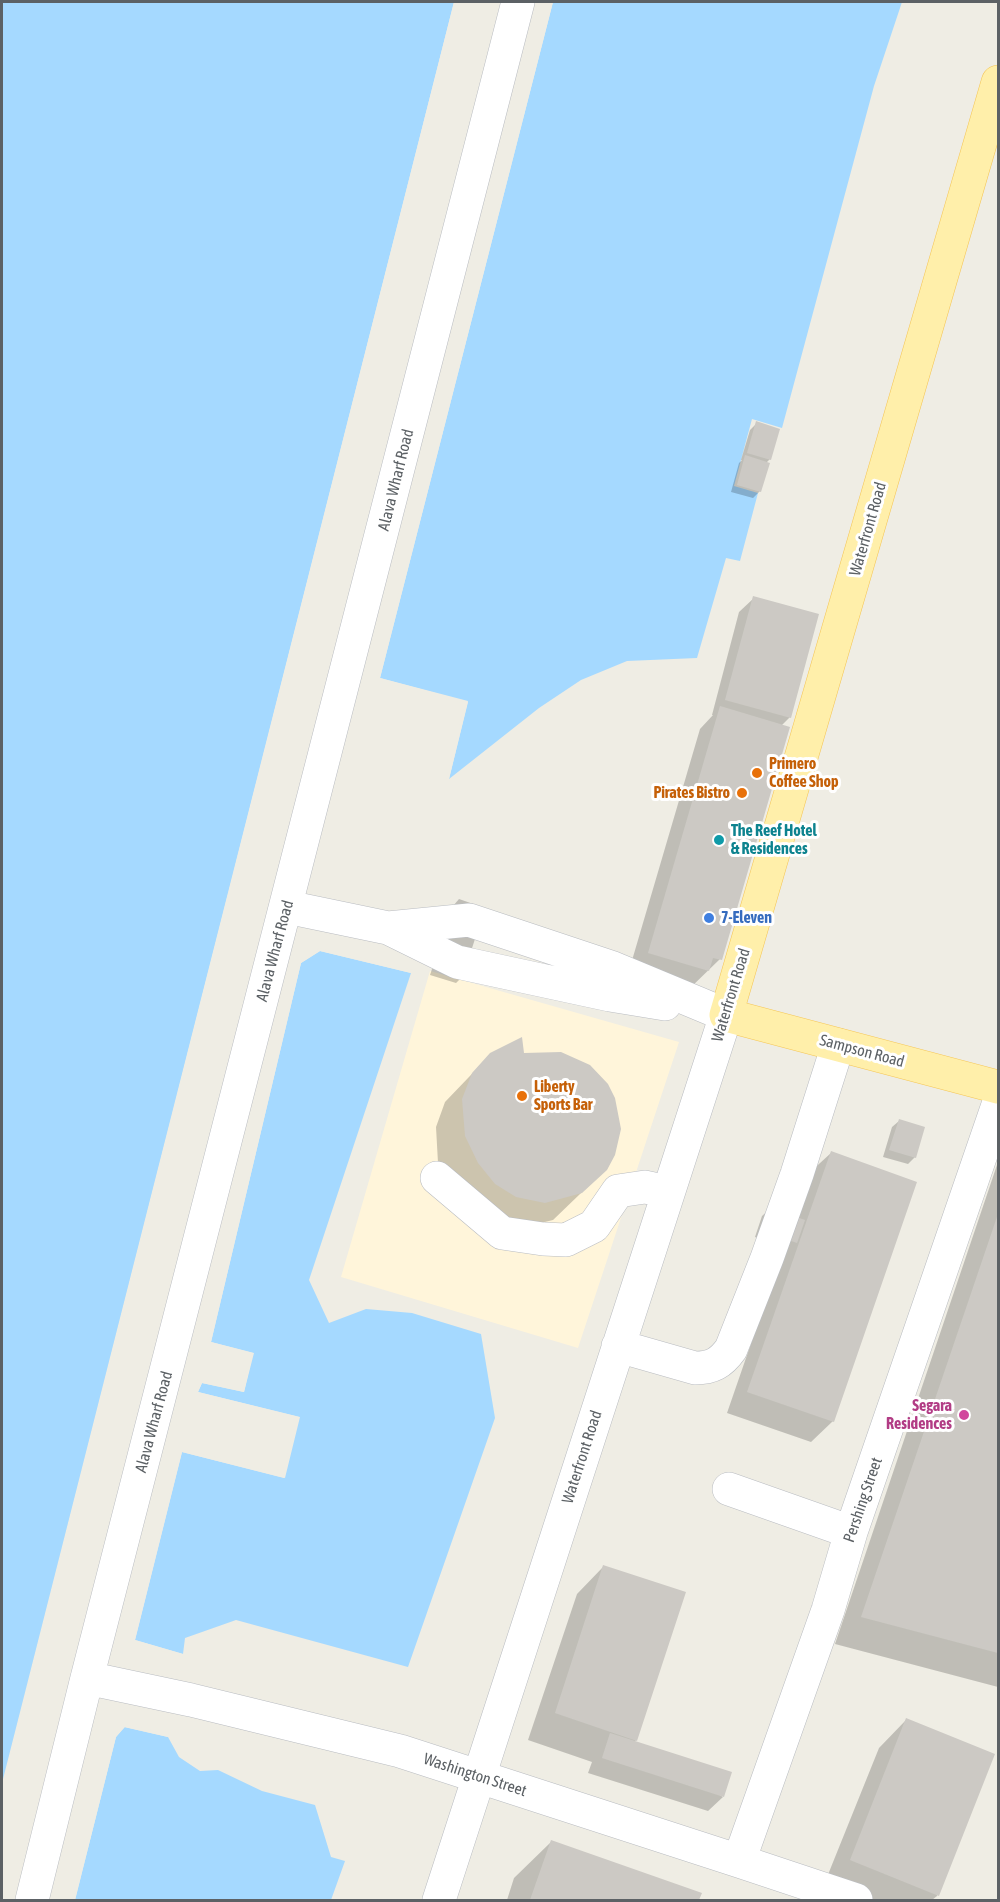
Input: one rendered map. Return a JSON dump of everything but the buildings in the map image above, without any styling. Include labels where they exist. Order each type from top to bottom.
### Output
[{"type":"main road","name":"Waterfront Road","points":[[723,1014],[999,82]]},
{"type":"main road","name":"Sampson Road","points":[[723,1014],[999,1087]]},
{"type":"street","name":"Alava Wharf Road","points":[[32,1900],[87,1677],[287,907],[518,2]]},
{"type":"street","points":[[287,907],[388,928],[470,920],[613,968],[723,1014]]},
{"type":"street","name":"Waterfront Road","points":[[439,1900],[668,1192],[723,1014]]},
{"type":"street","points":[[618,1346],[695,1368],[716,1365],[724,1359],[731,1349],[767,1258],[797,1174],[838,1045]]},
{"type":"street","name":"Pershing Street","points":[[739,1861],[828,1610],[851,1532],[999,1105]]},
{"type":"street","points":[[437,1178],[502,1233],[543,1239],[566,1240],[594,1226],[618,1191],[645,1187],[668,1192]]},
{"type":"street","points":[[729,1489],[851,1532]]},
{"type":"street","name":"Washington Street","points":[[87,1677],[400,1751],[855,1900]]},
{"type":"shaded area","points":[[430,971],[679,1042],[578,1348],[341,1277]]},
{"type":"water","points":[[2,2],[454,2],[2,1783]]},
{"type":"water","points":[[553,2],[902,2],[874,86],[782,428],[752,419],[734,486],[758,493],[740,561],[726,558],[697,658],[627,661],[581,680],[539,708],[449,779],[468,702],[380,678]]},
{"type":"water","points":[[320,951],[411,973],[309,1280],[329,1323],[366,1309],[412,1313],[481,1334],[495,1418],[408,1667],[236,1620],[185,1638],[183,1654],[135,1640],[182,1452],[284,1478],[299,1417],[198,1392],[202,1383],[244,1392],[253,1353],[211,1342],[301,963]]},
{"type":"water","points":[[124,1727],[168,1737],[179,1757],[200,1771],[218,1770],[262,1791],[315,1805],[331,1857],[345,1861],[331,1900],[75,1900],[116,1737]]},
{"type":"pier","points":[[454,2],[456,2],[2,1786]]},
{"type":"pier","points":[[550,2],[553,2],[380,678],[468,701],[449,779],[446,778],[465,704],[379,681],[377,678]]},
{"type":"pier","points":[[320,948],[412,970],[411,973],[320,951],[301,963],[211,1342],[254,1353],[244,1392],[202,1383],[198,1392],[300,1417],[285,1478],[182,1452],[135,1640],[183,1654],[183,1657],[132,1641],[180,1451],[183,1449],[282,1474],[296,1420],[197,1395],[195,1392],[202,1380],[241,1389],[250,1355],[210,1345],[208,1342],[298,963]]},
{"type":"pier","points":[[124,1724],[169,1734],[168,1737],[125,1727],[116,1737],[75,1900],[72,1900],[113,1736]]},
{"type":"place","name":"Primero Coffee Shop","points":[[757,773]]},
{"type":"place","name":"Pirates Bistro","points":[[742,793]]},
{"type":"place","name":"The Reef Hotel & Residences","points":[[719,840]]},
{"type":"place","name":"7-Eleven","points":[[709,918]]},
{"type":"place","name":"Liberty Sports Bar","points":[[522,1096]]},
{"type":"place","name":"Segara Residences","points":[[964,1415]]}]
